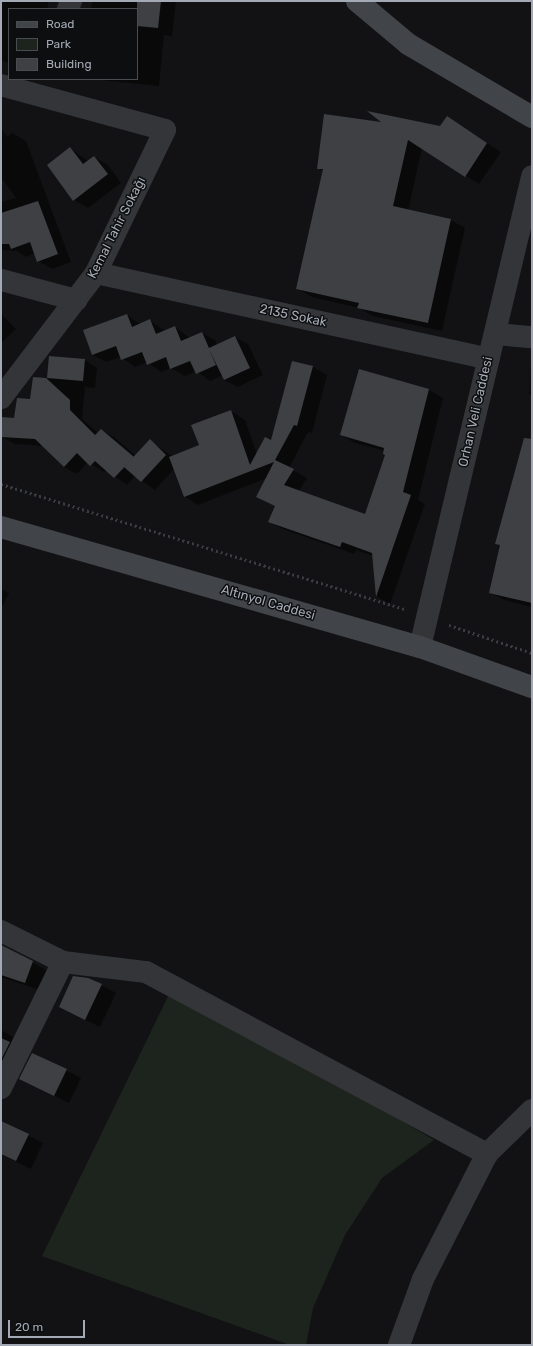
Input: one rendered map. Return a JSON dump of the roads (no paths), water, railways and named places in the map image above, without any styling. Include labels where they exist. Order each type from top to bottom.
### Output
[{"type":"main road","points":[[357,1],[408,44],[532,117]]},
{"type":"main road","name":"Altınyol Caddesi","points":[[1,527],[420,647],[532,687]]},
{"type":"street","points":[[1,85],[40,87]]},
{"type":"street","name":"Kemal Tahir Sokağı","points":[[1,398],[96,273],[166,130],[40,87]]},
{"type":"street","name":"Orhan Veli Caddesi","points":[[420,647],[532,176]]},
{"type":"street","name":"2135 Sokak","points":[[96,273],[489,359]]},
{"type":"street","points":[[1,280],[76,300]]},
{"type":"street","points":[[495,334],[532,337]]},
{"type":"street","points":[[1,931],[63,962],[146,972],[487,1154]]},
{"type":"street","points":[[1,1088],[63,962]]},
{"type":"street","points":[[399,1345],[423,1279],[487,1154],[532,1110]]}]
